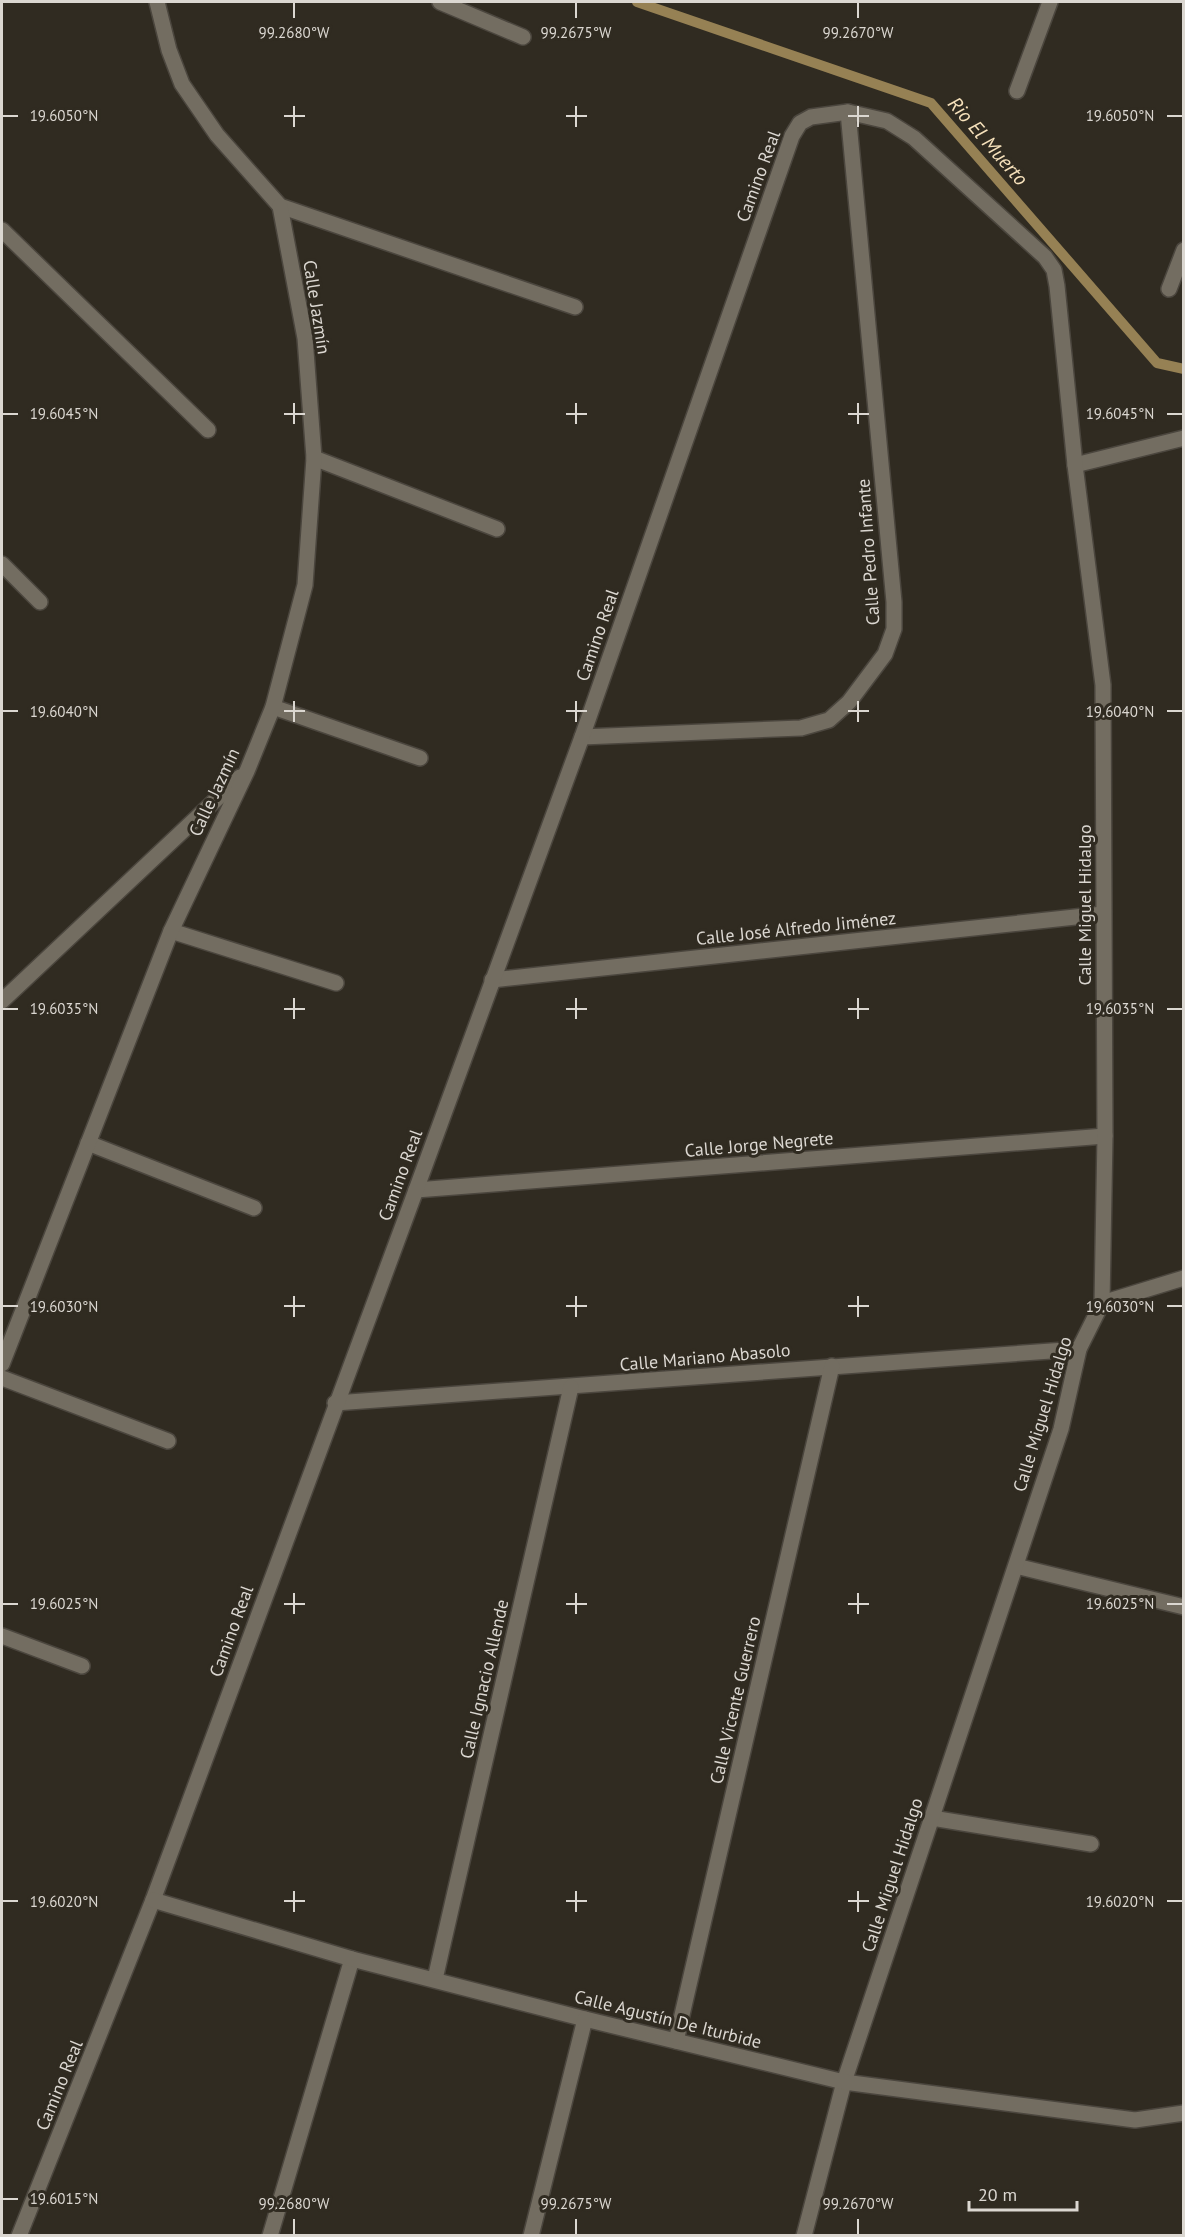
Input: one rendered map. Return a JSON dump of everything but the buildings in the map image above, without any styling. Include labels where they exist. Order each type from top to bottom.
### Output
[{"type":"street","points":[[157,2],[166,41],[182,84],[217,135],[280,206],[575,307]]},
{"type":"street","points":[[440,2],[523,37]]},
{"type":"street","points":[[1017,91],[1050,2]]},
{"type":"street","name":"Camino Real","points":[[19,2235],[153,1900],[335,1403],[416,1190],[582,737],[792,136],[800,123],[811,117],[848,112]]},
{"type":"street","name":"Calle Miguel Hidalgo","points":[[804,2235],[844,2082],[1061,1429],[1079,1349],[1102,1303],[1105,1136],[1103,685],[1075,465],[1058,286],[1054,270],[1044,257],[914,138],[887,121],[848,112]]},
{"type":"street","name":"Calle Pedro Infante","points":[[582,737],[801,728],[828,720],[849,702],[885,654],[894,629],[894,602],[848,112]]},
{"type":"street","name":"Calle Jazmín","points":[[2,1364],[171,931],[247,771],[273,707],[305,585],[314,458],[305,338],[280,206]]},
{"type":"street","points":[[2,230],[208,430]]},
{"type":"street","points":[[1168,289],[1184,250]]},
{"type":"street","points":[[1075,465],[1184,438]]},
{"type":"street","points":[[314,458],[497,529]]},
{"type":"street","points":[[2,564],[40,602]]},
{"type":"street","points":[[273,707],[420,758]]},
{"type":"street","points":[[2,1001],[247,771]]},
{"type":"street","name":"Calle José Alfredo Jiménez","points":[[492,980],[1103,914]]},
{"type":"street","points":[[171,931],[336,983]]},
{"type":"street","name":"Calle Jorge Negrete","points":[[416,1190],[1105,1136]]},
{"type":"street","points":[[88,1143],[254,1208]]},
{"type":"street","points":[[1102,1303],[1184,1278]]},
{"type":"street","name":"Calle Mariano Abasolo","points":[[335,1403],[1079,1349]]},
{"type":"street","name":"Calle Vicente Guerrero","points":[[676,2041],[832,1366]]},
{"type":"street","points":[[2,1378],[168,1442]]},
{"type":"street","name":"Calle Ignacio Allende","points":[[435,1979],[571,1387]]},
{"type":"street","points":[[1016,1566],[1184,1607]]},
{"type":"street","points":[[2,1636],[82,1666]]},
{"type":"street","points":[[932,1818],[1091,1844]]},
{"type":"street","name":"Calle Agustín De Iturbide","points":[[153,1900],[352,1959],[844,2082],[1135,2120],[1184,2113]]},
{"type":"street","points":[[270,2235],[352,1959]]},
{"type":"street","points":[[531,2235],[585,2019]]},
{"type":"waterway","name":"Rio El Muerto","points":[[637,2],[931,103],[1157,363],[1184,369]]}]
